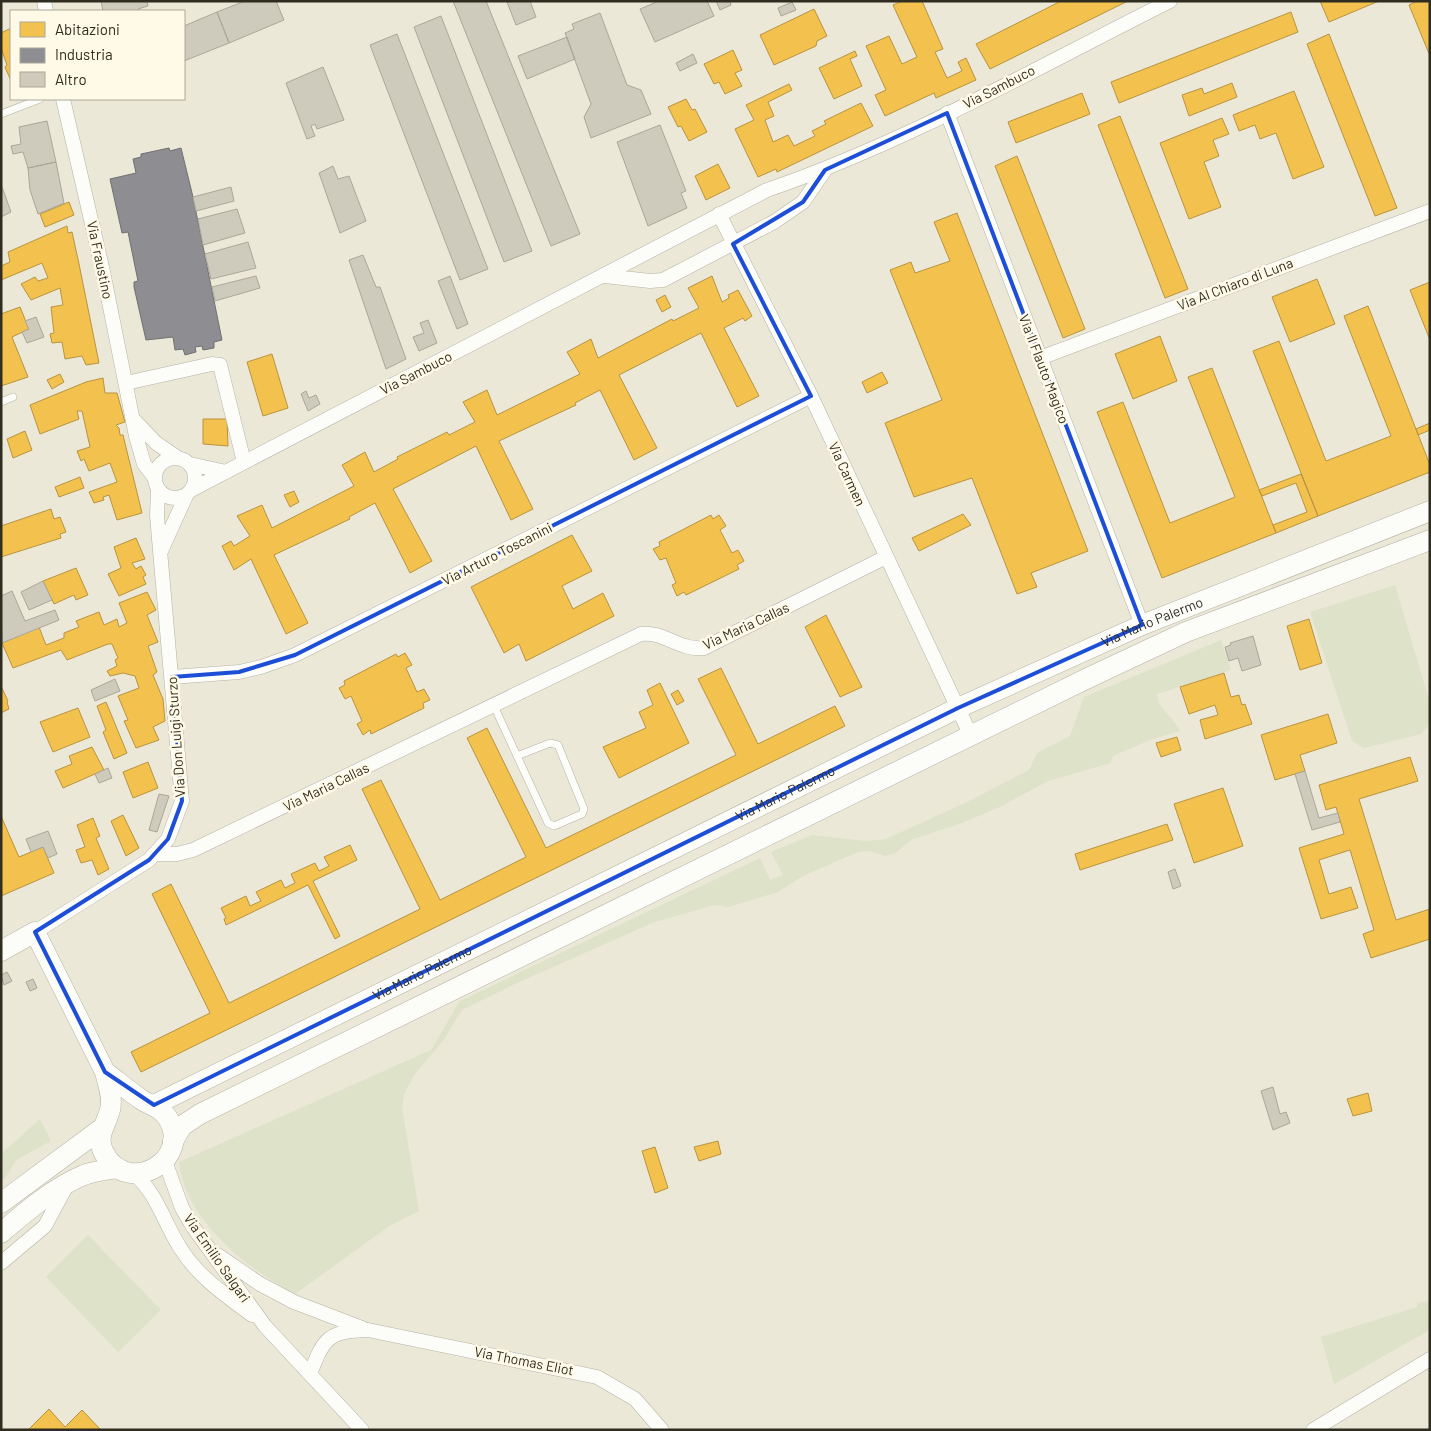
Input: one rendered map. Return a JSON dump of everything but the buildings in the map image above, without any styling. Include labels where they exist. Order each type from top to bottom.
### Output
[{"type":"street","name":"Via Sambuco","points":[[189,493],[244,462],[606,276],[638,255],[719,214],[767,190],[825,170],[947,113],[1170,1]]},
{"type":"street","name":"Via Fraustino","points":[[63,100],[135,421],[136,436],[144,464],[156,483]]},
{"type":"street","name":"Via Il Flauto Magico","points":[[947,113],[1142,625]]},
{"type":"street","points":[[606,276],[650,281],[663,280],[774,222],[803,202],[825,170]]},
{"type":"street","name":"Via Al Chiaro di Luna","points":[[1040,358],[1430,211]]},
{"type":"street","name":"Via Carmen","points":[[719,214],[811,396],[971,736]]},
{"type":"street","points":[[126,383],[212,364],[220,365],[244,462]]},
{"type":"street","name":"Via Arturo Toscanini","points":[[172,677],[239,672],[261,667],[295,655],[811,396]]},
{"type":"street","points":[[135,421],[156,442],[184,461],[195,477],[160,552]]},
{"type":"street","points":[[189,493],[174,499],[162,494],[156,483],[159,464],[171,458],[226,472]]},
{"type":"street","name":"Via Don Luigi Sturzo","points":[[1,951],[35,932],[141,865],[168,839],[182,801],[160,552],[156,483]]},
{"type":"street","name":"Via Mario Palermo","points":[[149,1103],[958,708],[1142,625],[1430,511]]},
{"type":"street","name":"Via Mario Palermo","points":[[173,1141],[182,1126],[200,1114],[1186,632],[1430,540]]},
{"type":"street","name":"Via Maria Callas","points":[[154,854],[177,854],[193,850],[641,634],[658,635],[693,649],[713,644],[886,557]]},
{"type":"street","points":[[35,932],[105,1072],[111,1096],[110,1111],[104,1124],[101,1143],[104,1153],[126,1171]]},
{"type":"street","points":[[1,1233],[21,1216],[68,1183],[85,1175],[126,1171],[151,1171],[164,1161],[173,1141],[169,1121],[149,1103],[105,1072]]},
{"type":"street","points":[[1,1203],[104,1124],[114,1109],[124,1103],[149,1103]]},
{"type":"street","name":"Via Emilio Salgari","points":[[164,1161],[182,1208],[265,1326],[362,1430]]},
{"type":"street","name":"Via Emilio Salgari","points":[[126,1171],[149,1190],[179,1247],[207,1280],[265,1326]]},
{"type":"street","points":[[1,1263],[45,1226],[68,1183]]},
{"type":"street","name":"Via Thomas Eliot","points":[[211,1251],[260,1284],[294,1302],[368,1330],[597,1377],[635,1399],[662,1430]]},
{"type":"street","name":"Via Thomas Eliot","points":[[310,1374],[323,1343],[335,1335],[348,1331],[368,1330]]},
{"type":"street","points":[[1313,1430],[1430,1359]]},
{"type":"lane","points":[[1,114],[37,100]]},
{"type":"lane","points":[[1,402],[14,397]]},
{"type":"lane","points":[[494,706],[517,756],[549,825],[554,826],[582,814],[584,809],[558,745],[550,743],[517,756]]},
{"type":"highlighted area","points":[[947,113],[1142,625],[958,708],[154,1105],[105,1072],[35,932],[149,860],[168,839],[182,801],[172,677],[239,672],[295,655],[811,396],[733,244],[803,202],[825,170]]},
{"type":"green space","points":[[1395,585],[1430,703],[1430,724],[1421,734],[1364,748],[1352,741],[1310,612]]},
{"type":"green space","points":[[1221,640],[1231,670],[1157,694],[1163,709],[1180,731],[1150,740],[1113,756],[1111,763],[1048,781],[1002,806],[962,823],[911,840],[894,854],[885,856],[870,851],[858,852],[803,876],[778,892],[728,907],[714,905],[652,923],[517,983],[462,1010],[443,1041],[414,1075],[404,1095],[402,1107],[419,1211],[391,1225],[295,1294],[276,1284],[239,1257],[206,1223],[193,1204],[184,1183],[179,1162],[431,1050],[462,1000],[760,858],[770,880],[783,875],[771,852],[812,835],[866,841],[886,839],[967,802],[1029,770],[1037,753],[1070,736],[1084,697]]},
{"type":"green space","points":[[40,1119],[51,1141],[16,1160],[6,1177],[1,1181],[1,1154]]},
{"type":"green space","points":[[88,1235],[161,1310],[118,1352],[46,1277]]},
{"type":"green space","points":[[1430,1301],[1430,1330],[1334,1384],[1321,1337],[1417,1307],[1418,1303]]}]
